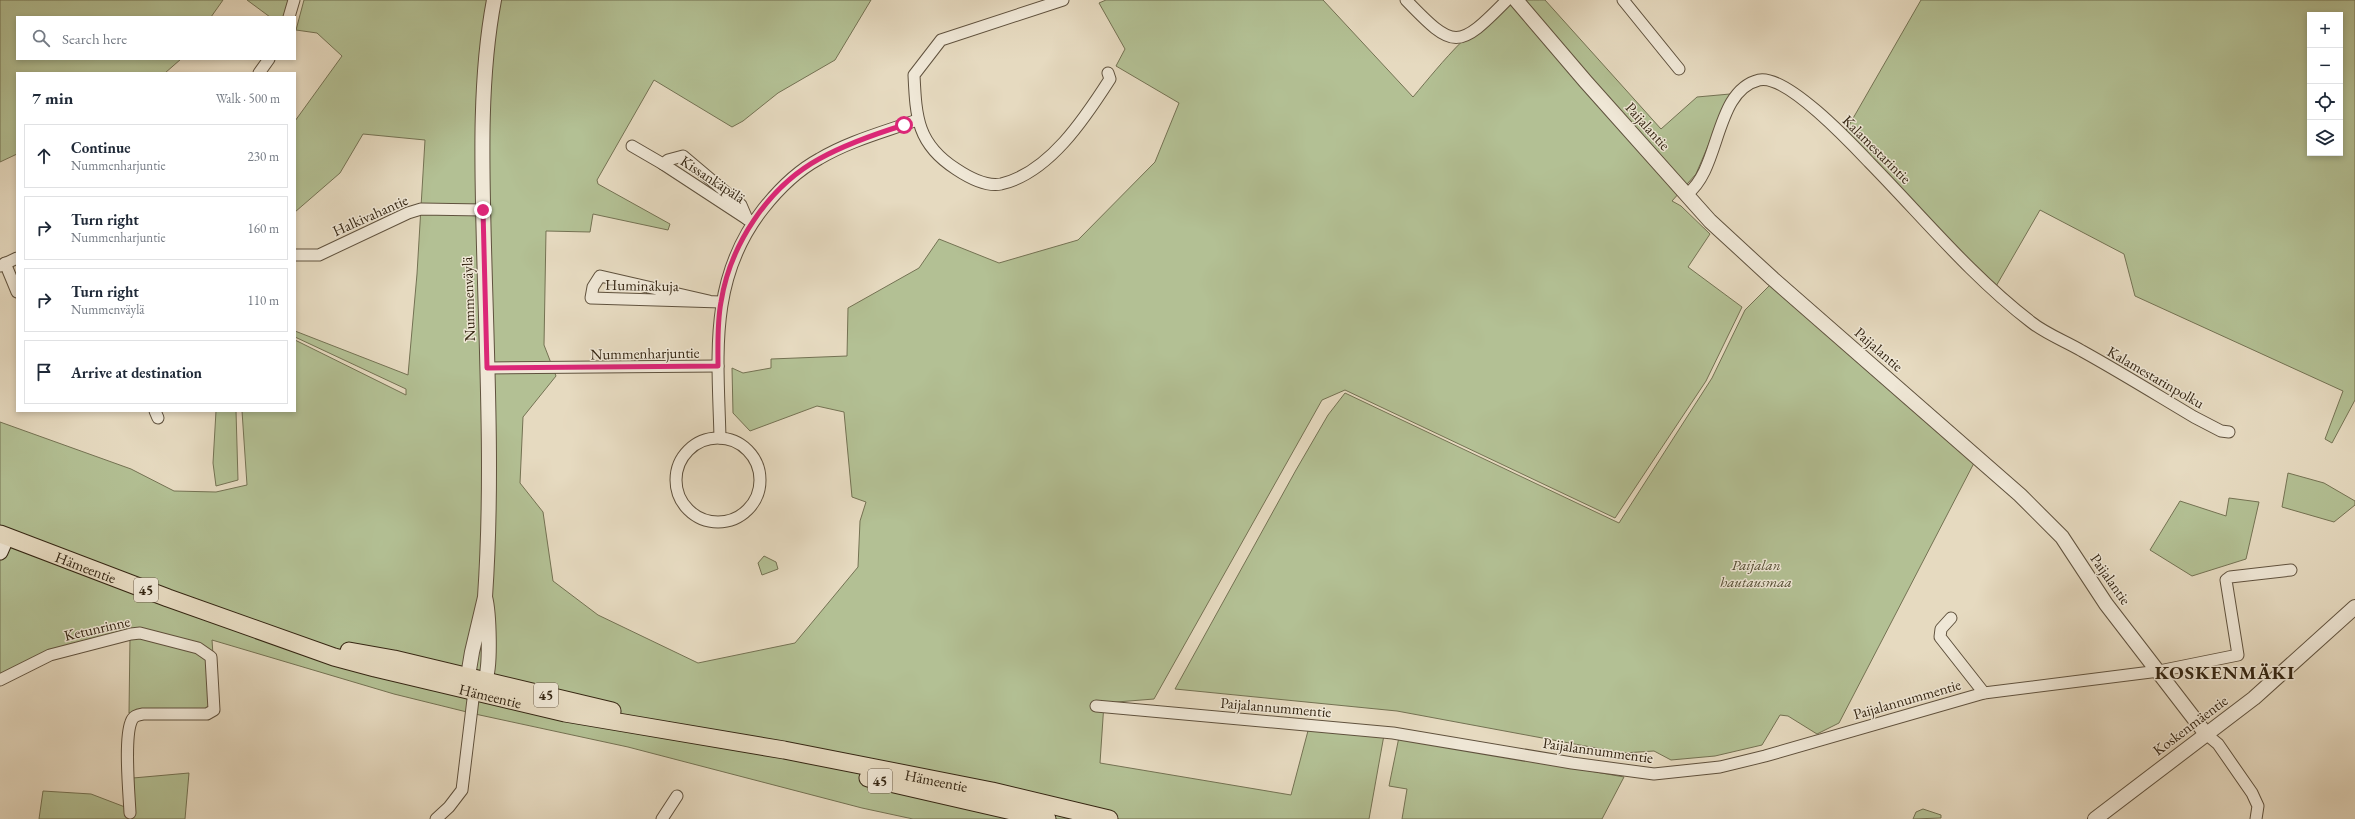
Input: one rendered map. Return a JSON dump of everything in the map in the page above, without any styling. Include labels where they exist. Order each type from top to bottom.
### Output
[{"type":"main road","points":[[0,552],[4,535]]},
{"type":"main road","name":"Hämeentie","points":[[4,535],[168,598],[286,639],[394,659],[476,682],[565,713],[706,738],[782,758],[1006,808],[1047,819]]},
{"type":"main road","name":"Hämeentie","points":[[1006,808],[1109,819]]},
{"type":"street","points":[[289,16],[294,0]]},
{"type":"street","name":"Nummenväylä","points":[[476,682],[488,655],[488,608],[486,597],[489,505],[483,210],[484,107],[487,53],[494,0]]},
{"type":"street","points":[[1063,0],[941,40],[914,75],[917,120],[931,148],[951,166],[968,178],[1000,184],[1034,169],[1064,143],[1092,108],[1110,79],[1108,73]]},
{"type":"street","points":[[1406,0],[1438,32],[1451,38],[1466,36],[1478,30],[1506,0]]},
{"type":"street","name":"Paijalantie","points":[[1516,0],[1586,82],[1710,220],[1773,279],[2020,495],[2062,537],[2106,604],[2206,734]]},
{"type":"street","points":[[1623,0],[1650,30],[1679,69]]},
{"type":"street","points":[[260,72],[268,60]]},
{"type":"street","name":"Kalamestarintie","points":[[1687,194],[1694,189],[1704,171],[1735,96],[1745,85],[1761,80],[1775,83],[1803,100],[1837,129],[2000,296],[2032,323],[2068,344]]},
{"type":"street","name":"Nummenharjuntie","points":[[487,368],[718,366],[721,302],[729,269],[750,220],[789,181],[817,160],[854,142],[917,120]]},
{"type":"street","name":"Kissankäpälä","points":[[632,146],[663,164],[750,220]]},
{"type":"street","name":"Kissankäpälä","points":[[663,164],[668,160],[683,156],[741,205],[750,220]]},
{"type":"street","name":"Halkivahantie","points":[[296,255],[319,255],[408,213],[421,209],[483,210]]},
{"type":"street","points":[[16,258],[2,264],[16,290]]},
{"type":"street","name":"Huminakuja","points":[[709,301],[600,276],[593,287],[591,298],[721,302]]},
{"type":"street","name":"Kalamestarinpolku","points":[[2068,344],[2194,417],[2229,432]]},
{"type":"street","points":[[718,366],[720,438]]},
{"type":"street","points":[[720,438],[736,442],[749,453],[757,467],[759,482],[754,500],[742,515],[727,521],[710,522],[694,515],[682,503],[678,495],[676,477],[680,461],[690,448],[705,440],[720,438]]},
{"type":"street","name":"Paijalannummentie","points":[[1096,706],[1393,733],[1572,763],[1654,774],[1720,766],[1765,756],[1984,693],[2159,671],[2238,655],[2226,580],[2230,577],[2291,570]]},
{"type":"street","name":"Koskenmäentie","points":[[2095,819],[2254,698],[2355,607]]},
{"type":"street","points":[[1951,618],[1941,629],[1940,637],[1984,693]]},
{"type":"street","name":"Ketunrinne","points":[[0,680],[50,654],[130,634],[140,633],[198,648],[211,657],[214,710],[207,714],[143,714],[135,716],[131,721],[128,735],[130,813]]},
{"type":"street","points":[[436,819],[449,807],[462,790],[476,682]]},
{"type":"street","points":[[2206,734],[2218,744],[2252,793],[2258,806],[2256,819]]},
{"type":"street","points":[[662,819],[676,796]]},
{"type":"green space","points":[[0,0],[223,0],[212,16],[16,16],[16,60],[180,60],[166,72],[16,72],[16,154],[0,162]]},
{"type":"green space","points":[[247,0],[289,0],[284,16],[269,16]]},
{"type":"green space","points":[[304,0],[871,0],[835,60],[778,93],[743,121],[732,127],[654,80],[597,180],[598,184],[670,224],[668,230],[593,214],[590,232],[546,231],[544,345],[556,376],[523,417],[520,483],[543,512],[553,581],[598,615],[698,663],[795,643],[858,567],[860,521],[866,502],[852,497],[844,412],[817,406],[750,431],[733,413],[732,368],[743,373],[771,368],[771,359],[847,356],[848,308],[919,268],[939,239],[999,263],[1078,240],[1155,162],[1179,103],[1116,66],[1125,49],[1099,3],[1106,0],[1323,0],[1413,97],[1462,41],[1492,16],[1523,0],[1545,0],[1661,129],[1697,97],[1730,94],[1696,174],[1672,201],[1681,206],[1710,234],[1688,267],[1742,307],[1706,381],[1615,518],[1345,390],[1322,400],[1154,699],[1104,703],[1100,763],[1291,795],[1309,727],[1384,735],[1369,819],[913,819],[862,808],[628,747],[475,714],[394,694],[212,640],[217,714],[129,713],[130,637],[60,653],[0,682],[0,422],[131,469],[174,491],[216,492],[247,485],[242,412],[296,412],[296,340],[406,395],[406,389],[296,337],[296,331],[408,375],[417,274],[425,140],[363,134],[340,173],[296,211],[296,120],[342,56],[317,33],[296,30]]},
{"type":"green space","points":[[1921,0],[2355,0],[2355,400],[2332,443],[2325,439],[2343,391],[2135,296],[2124,254],[2040,210],[1995,288],[1844,134]]},
{"type":"green space","name":"Paijalan hautausmaa","points":[[1771,284],[1974,463],[1839,723],[1817,734],[1788,716],[1780,715],[1762,745],[1715,756],[1671,760],[1654,751],[1623,753],[1397,711],[1175,689],[1296,470],[1328,415],[1345,393],[1619,523],[1712,378],[1745,310]]},
{"type":"green space","points":[[216,412],[236,412],[238,480],[216,486],[213,463]]},
{"type":"green space","points":[[2288,473],[2324,483],[2355,501],[2355,505],[2334,522],[2282,507]]},
{"type":"green space","points":[[2229,498],[2259,502],[2246,559],[2192,576],[2150,550],[2180,501],[2226,516]]},
{"type":"green space","points":[[764,556],[776,562],[778,569],[762,575],[758,563]]},
{"type":"green space","points":[[1399,737],[1624,777],[1602,819],[1402,819],[1407,789],[1389,786]]},
{"type":"green space","points":[[189,773],[185,819],[39,819],[43,791],[91,794],[125,807],[133,778]]},
{"type":"green space","points":[[1923,809],[1941,815],[1941,818],[1913,819],[1916,812]]},
{"type":"district","name":"KOSKENMÄKI","points":[[2225,672]]},
{"type":"route","points":[[483,210],[487,368],[718,366],[721,302],[729,269],[739,246],[753,222],[771,199],[789,181],[817,160],[854,142],[904,125]]}]
